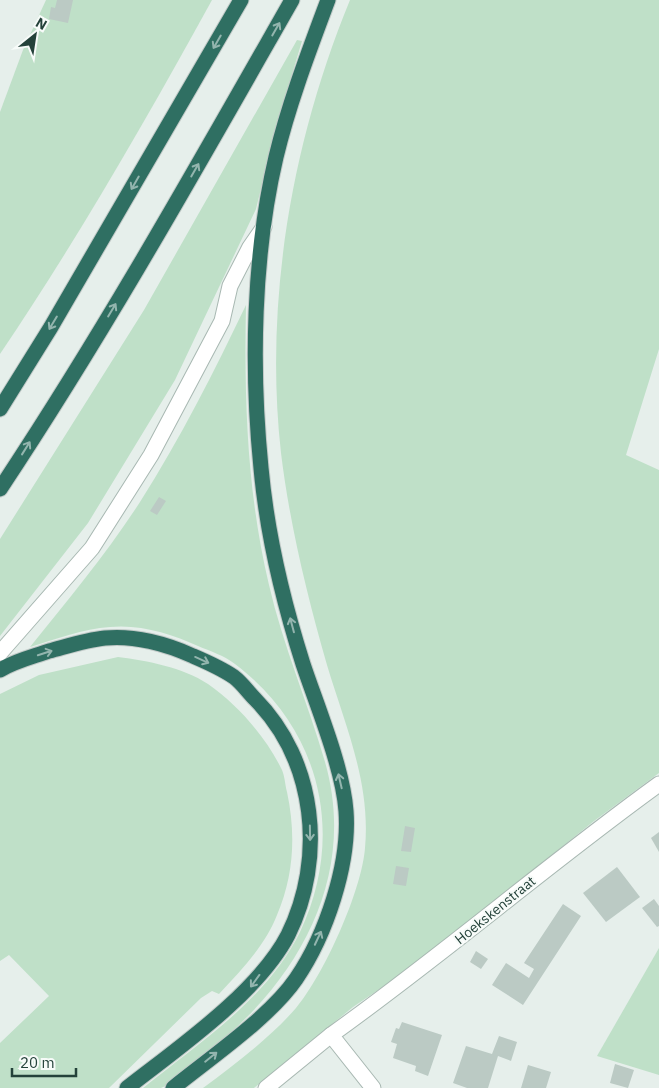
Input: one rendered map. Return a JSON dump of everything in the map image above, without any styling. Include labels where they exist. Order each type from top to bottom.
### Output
[{"type":"highway","points":[[0,409],[56,318],[241,0]]},
{"type":"highway","points":[[0,489],[155,238],[292,0]]},
{"type":"highway","points":[[173,1088],[269,1010],[296,979],[319,936],[335,893],[346,843],[346,810],[339,775],[299,651],[272,547],[261,469],[256,399],[258,297],[264,227],[276,157],[301,73],[328,0]]},
{"type":"highway","points":[[0,670],[11,664],[76,643],[107,638],[146,641],[174,647],[213,665],[235,678],[266,709],[290,746],[305,785],[311,831],[308,874],[300,907],[287,936],[249,988],[127,1088]]},
{"type":"street","points":[[0,652],[92,548],[151,455],[222,321],[230,286],[246,255],[264,227]]},
{"type":"street","name":"Hoekskenstraat","points":[[266,1088],[331,1035],[396,989],[582,839],[659,784]]},
{"type":"street","points":[[331,1035],[373,1088]]},
{"type":"green space","points":[[46,0],[212,0],[110,179],[29,311],[0,354],[0,112],[23,50]]},
{"type":"green space","points":[[350,0],[659,0],[659,349],[626,455],[659,470],[659,773],[594,821],[415,965],[353,1007],[254,1088],[203,1088],[275,1030],[307,993],[340,931],[357,886],[365,848],[366,824],[360,777],[349,732],[327,665],[294,534],[281,453],[277,396],[276,338],[287,222],[298,165],[312,109]]},
{"type":"green space","points":[[297,40],[302,41],[274,135],[256,209],[175,380],[88,523],[0,636],[0,539],[144,310]]},
{"type":"green space","points":[[246,305],[248,446],[256,516],[275,608],[325,762],[333,801],[334,839],[329,875],[318,911],[302,944],[282,976],[258,1006],[185,1072],[161,1088],[143,1088],[209,1036],[251,999],[270,978],[300,932],[314,895],[321,858],[322,822],[317,786],[305,752],[288,720],[264,690],[235,664],[222,656],[167,634],[121,626],[80,632],[30,647],[101,558],[140,502],[196,405]]},
{"type":"green space","points":[[118,657],[176,669],[198,678],[230,702],[250,722],[268,746],[284,775],[292,823],[292,854],[283,900],[266,937],[244,967],[219,994],[212,991],[201,998],[109,1088],[0,1088],[0,1043],[49,996],[9,955],[0,961],[0,694],[39,675]]},
{"type":"green space","points":[[659,948],[659,1075],[597,1056]]},
{"type":"building","points":[[57,0],[73,0],[68,23],[49,19],[51,7],[55,8]]},
{"type":"building","points":[[159,497],[166,501],[157,515],[150,511]]},
{"type":"building","points":[[405,826],[415,828],[411,852],[401,851]]},
{"type":"building","points":[[659,832],[659,852],[651,838]]},
{"type":"building","points":[[396,866],[409,868],[406,886],[393,884]]},
{"type":"building","points":[[617,867],[640,897],[606,922],[583,893]]},
{"type":"building","points":[[654,899],[659,906],[659,926],[657,927],[642,908]]},
{"type":"building","points":[[563,904],[581,916],[523,1005],[492,985],[506,963],[529,978],[534,969],[524,963]]},
{"type":"building","points":[[476,951],[488,959],[481,969],[470,962]]},
{"type":"building","points":[[402,1022],[442,1035],[428,1076],[415,1071],[416,1066],[393,1058],[397,1044],[391,1042],[396,1028],[399,1029]]},
{"type":"building","points":[[499,1036],[517,1042],[511,1061],[498,1056],[488,1088],[467,1088],[453,1083],[466,1046],[492,1054]]},
{"type":"building","points":[[615,1064],[634,1070],[628,1088],[610,1083]]},
{"type":"building","points":[[528,1065],[551,1072],[546,1088],[521,1088]]}]
